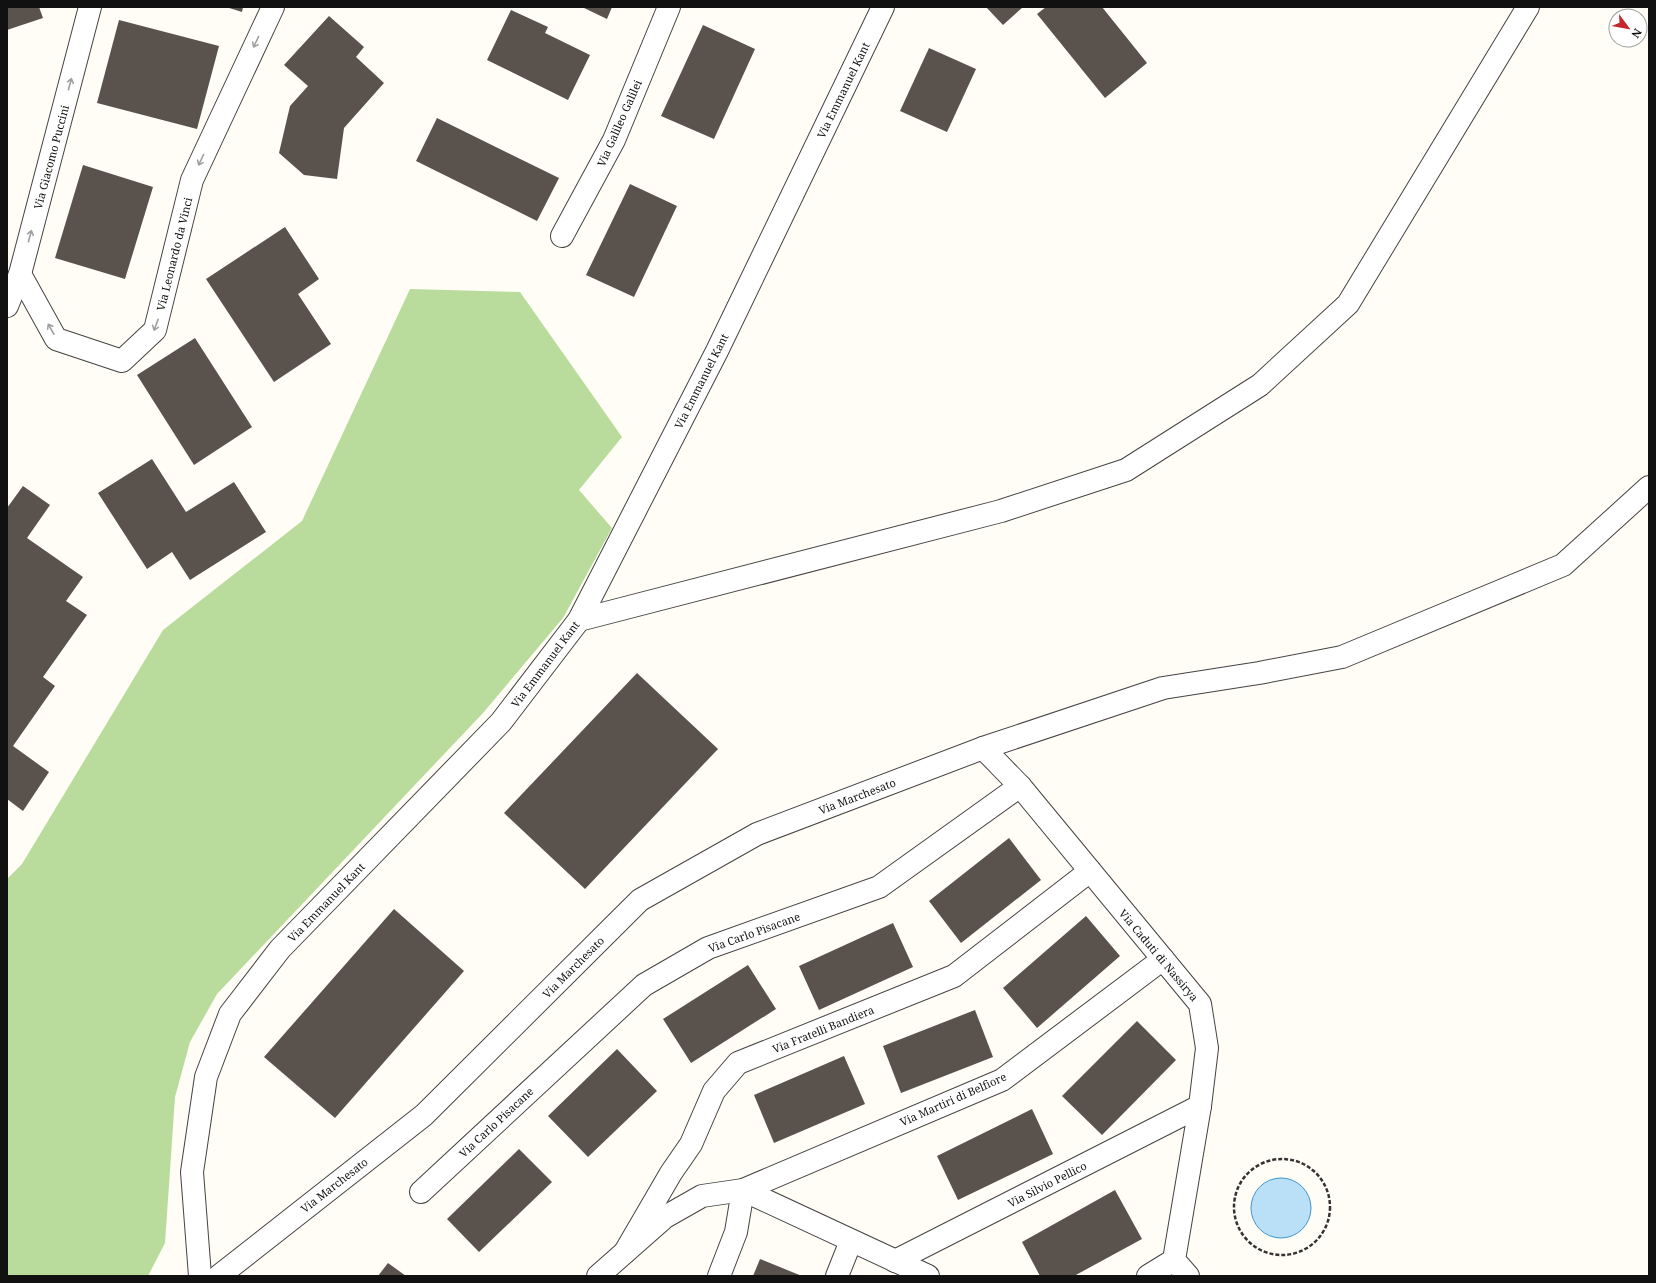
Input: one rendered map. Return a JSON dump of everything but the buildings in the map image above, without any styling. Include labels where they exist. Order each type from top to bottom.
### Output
[{"type":"street","name":"Via Giacomo Puccini","points":[[7,306],[20,274],[90,7]]},
{"type":"street","name":"Via Leonardo da Vinci","points":[[20,274],[56,339],[122,361],[155,330],[192,180],[273,7]]},
{"type":"street","name":"Via Galileo Galilei","points":[[562,236],[614,140],[669,7]]},
{"type":"street","name":"Via Emmanuel Kant","points":[[200,1276],[192,1172],[206,1077],[230,1014],[280,949],[501,722],[579,620],[717,352],[883,7]]},
{"type":"street","points":[[579,620],[1001,511],[1126,470],[1260,385],[1348,304],[1528,7]]},
{"type":"street","name":"Via Marchesato","points":[[218,1276],[424,1115],[640,900],[757,834],[983,748],[1163,688],[1259,673],[1342,657],[1563,565],[1649,487]]},
{"type":"street","name":"Via Caduti di Nassirya","points":[[983,748],[1020,786],[1200,1004],[1206,1048],[1181,1268]]},
{"type":"street","name":"Via Carlo Pisacane","points":[[420,1192],[644,985],[708,948],[879,887],[1020,786]]},
{"type":"street","name":"Via Fratelli Bandiera","points":[[625,1252],[671,1173],[691,1144],[714,1091],[738,1063],[954,976],[1090,871]]},
{"type":"street","name":"Via Martiri di Belfiore","points":[[598,1276],[665,1217],[702,1196],[743,1190],[1002,1080],[1163,959]]},
{"type":"street","name":"Via Silvio Pellico","points":[[895,1261],[1200,1106]]},
{"type":"street","points":[[719,1276],[736,1232],[743,1190],[928,1276]]},
{"type":"street","points":[[837,1276],[851,1241]]},
{"type":"street","points":[[1148,1276],[1181,1268]]},
{"type":"path","points":[[1277,1159],[1292,1160],[1307,1165],[1318,1175],[1326,1189],[1330,1204],[1329,1219],[1322,1234],[1311,1246],[1296,1253],[1280,1255],[1264,1252],[1250,1244],[1240,1231],[1234,1216],[1234,1200],[1239,1184],[1249,1171],[1262,1163],[1277,1159]]},
{"type":"green space","points":[[410,289],[520,292],[622,437],[579,490],[612,528],[563,618],[483,713],[217,994],[190,1042],[175,1097],[165,1243],[148,1276],[7,1276],[7,879],[22,864],[163,630],[302,521]]},
{"type":"water","points":[[1275,1178],[1287,1178],[1298,1183],[1306,1191],[1311,1202],[1309,1220],[1298,1233],[1287,1238],[1275,1238],[1264,1233],[1256,1225],[1251,1214],[1251,1202],[1256,1191],[1264,1183]]}]
